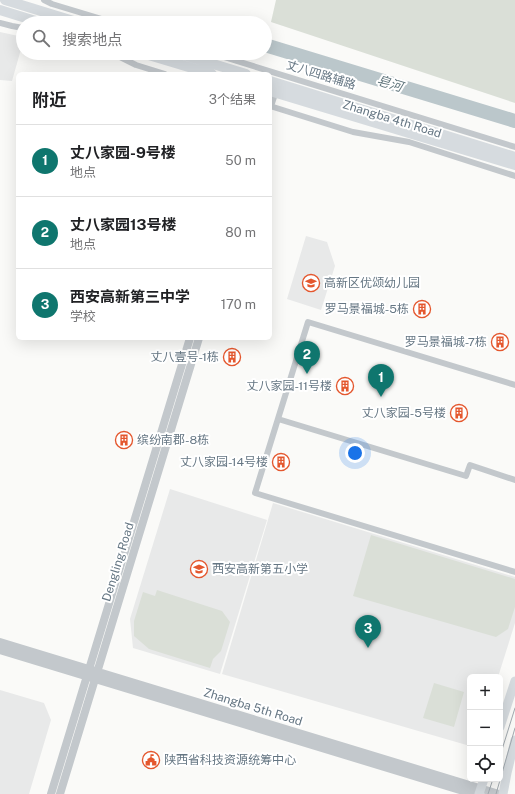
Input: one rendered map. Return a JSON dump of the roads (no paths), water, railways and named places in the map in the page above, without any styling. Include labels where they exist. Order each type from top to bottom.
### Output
[{"type":"main road","points":[[5,0],[57,16]]},
{"type":"main road","points":[[0,10],[19,16]]},
{"type":"main road","points":[[165,60],[205,72]]},
{"type":"main road","points":[[200,60],[239,72]]},
{"type":"main road","name":"Zhangba 4th Road","points":[[273,87],[515,157]]},
{"type":"main road","name":"Zhangba 4th Road","points":[[273,87],[515,165]]},
{"type":"main road","points":[[503,718],[515,681]]},
{"type":"main road","points":[[503,794],[515,740]]},
{"type":"main road","points":[[478,792],[483,782]]},
{"type":"street","points":[[44,0],[52,4],[92,16]]},
{"type":"street","points":[[0,23],[16,27]]},
{"type":"street","points":[[126,60],[136,65],[159,72]]},
{"type":"street","name":"丈八四路辅路","points":[[234,60],[515,147]]},
{"type":"street","points":[[272,107],[353,132],[409,142],[515,176]]},
{"type":"street","points":[[515,385],[308,322],[255,493],[515,572]]},
{"type":"street","name":"Dengling Road","points":[[60,794],[92,674],[189,340]]},
{"type":"street","name":"Dengling Road","points":[[52,794],[92,674],[198,340]]},
{"type":"street","points":[[278,419],[466,476],[470,465],[515,480]]},
{"type":"street","name":"Zhangba 5th Road","points":[[0,642],[92,674],[478,792],[499,794]]},
{"type":"street","name":"Zhangba 5th Road","points":[[0,650],[92,674]]},
{"type":"waterway","name":"皂河","points":[[272,47],[515,121]]},
{"type":"tram line","points":[[503,746],[515,708]]},
{"type":"tram line","points":[[496,794],[515,728]]},
{"type":"tram line","points":[[488,794],[492,782]]},
{"type":"place","name":"高新区优颂幼儿园","points":[[311,283]]},
{"type":"place","name":"罗马景福城-5栋","points":[[422,309]]},
{"type":"place","name":"罗马景福城-7栋","points":[[500,342]]},
{"type":"place","name":"丈八壹号-1栋","points":[[232,357]]},
{"type":"place","name":"丈八家园13号楼","points":[[307,374]]},
{"type":"place","name":"丈八家园-11号楼","points":[[345,386]]},
{"type":"place","name":"丈八家园-9号楼","points":[[381,397]]},
{"type":"place","name":"丈八家园-5号楼","points":[[459,413]]},
{"type":"place","name":"缤纷南郡-8栋","points":[[124,440]]},
{"type":"place","name":"丈八家园-14号楼","points":[[281,462]]},
{"type":"place","name":"西安高新第五小学","points":[[199,569]]},
{"type":"place","name":"西安高新第三中学","points":[[368,648]]},
{"type":"place","name":"陕西省科技资源统筹中心","points":[[151,760]]}]
